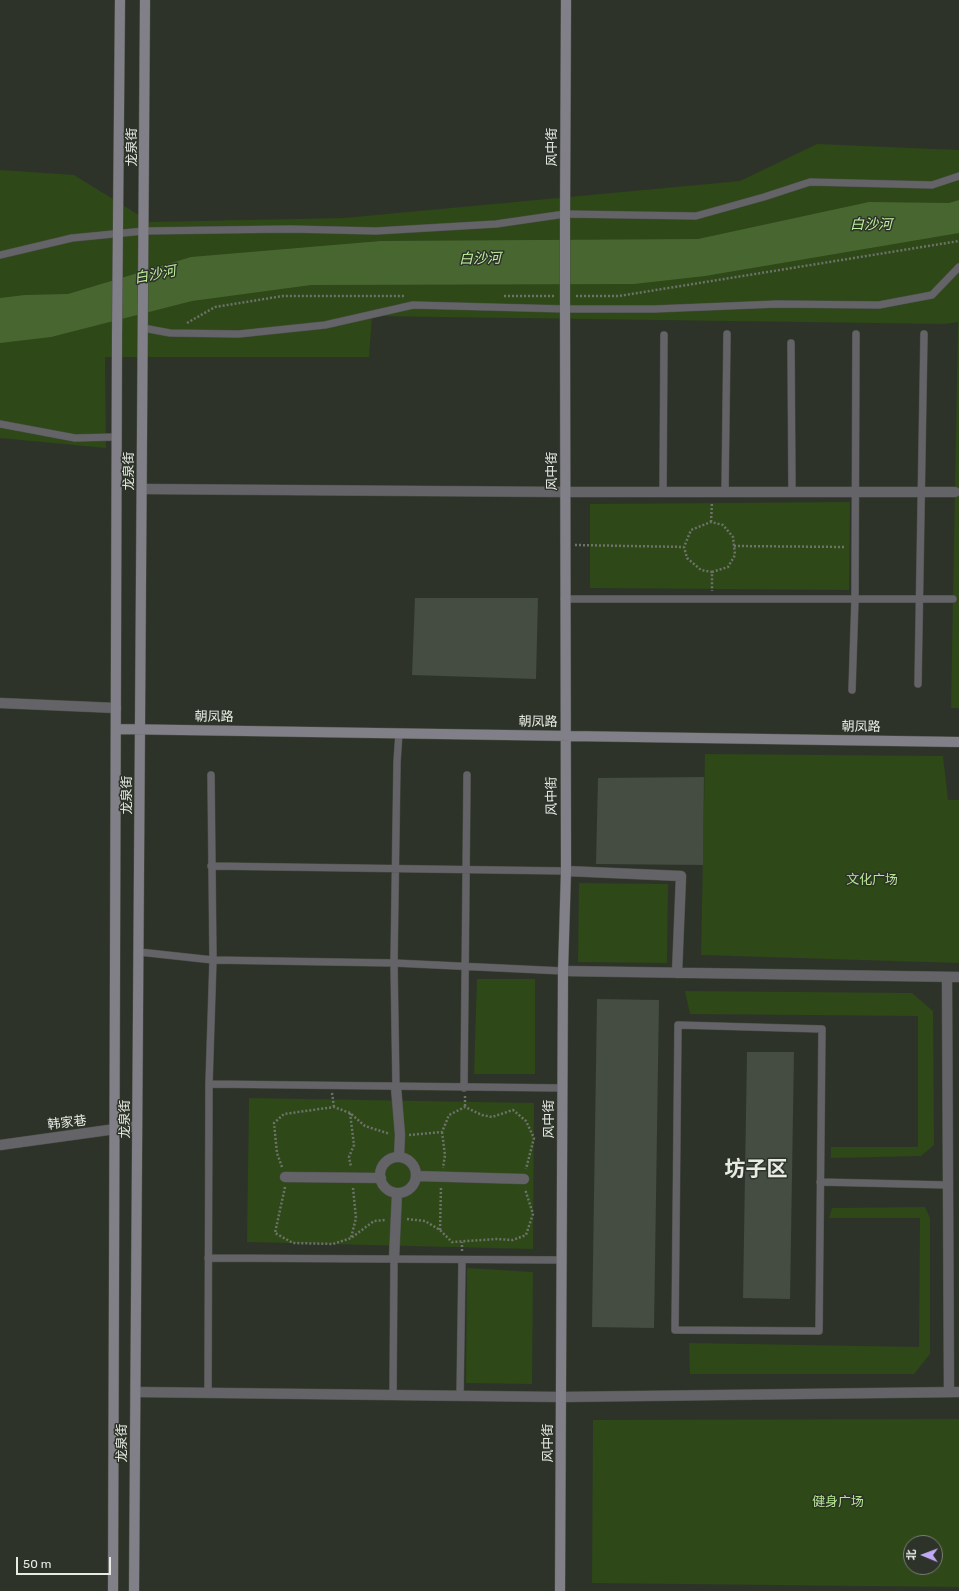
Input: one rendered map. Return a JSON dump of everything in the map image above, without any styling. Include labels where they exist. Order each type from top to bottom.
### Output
[{"type":"street","name":"龙泉街","points":[[113,1591],[116,436],[120,0]]},
{"type":"street","name":"龙泉街","points":[[134,1591],[145,0]]},
{"type":"street","name":"风中街","points":[[560,1591],[563,971],[566,871],[564,545],[566,0]]},
{"type":"street","points":[[142,489],[565,492],[955,492]]},
{"type":"street","points":[[0,703],[116,708]]},
{"type":"street","name":"朝凤路","points":[[116,729],[959,742]]},
{"type":"street","points":[[566,871],[681,876],[677,973]]},
{"type":"street","points":[[563,971],[959,978]]},
{"type":"street","points":[[136,1392],[561,1397],[954,1392],[948,1184],[947,977]]},
{"type":"street","points":[[396,1087],[400,1135],[399,1157]]},
{"type":"street","name":"韩家巷","points":[[0,1145],[138,1126]]},
{"type":"street","points":[[399,1157],[410,1161],[416,1171],[416,1176],[412,1187],[408,1190],[397,1193],[386,1188],[381,1178],[381,1172],[385,1163],[389,1159],[399,1157]]},
{"type":"street","points":[[416,1176],[524,1179]]},
{"type":"street","points":[[285,1177],[381,1178]]},
{"type":"street","points":[[394,1259],[397,1193]]},
{"type":"lane","points":[[0,255],[72,238],[144,231],[290,229],[376,231],[496,224],[565,217],[696,216],[764,197],[810,182],[932,185],[959,176]]},
{"type":"lane","points":[[143,327],[170,333],[239,334],[325,325],[413,304],[655,309],[777,304],[879,305],[932,295],[959,267]]},
{"type":"lane","points":[[725,492],[727,334]]},
{"type":"lane","points":[[852,690],[855,599],[856,334]]},
{"type":"lane","points":[[918,684],[921,599],[921,492],[924,334]]},
{"type":"lane","points":[[663,492],[664,335]]},
{"type":"lane","points":[[791,343],[792,492]]},
{"type":"lane","points":[[0,424],[76,438],[116,436]]},
{"type":"lane","points":[[564,599],[953,599]]},
{"type":"lane","points":[[396,1087],[394,963],[397,762],[399,733]]},
{"type":"lane","points":[[208,1393],[210,1084],[213,960],[210,866],[211,775]]},
{"type":"lane","points":[[464,1088],[467,775]]},
{"type":"lane","points":[[210,866],[566,871]]},
{"type":"lane","points":[[139,952],[213,960],[394,963],[563,971]]},
{"type":"lane","points":[[678,1025],[822,1029],[820,1182],[818,1330],[675,1330],[678,1025]]},
{"type":"lane","points":[[210,1084],[563,1088]]},
{"type":"lane","points":[[820,1182],[948,1184]]},
{"type":"lane","points":[[208,1258],[562,1260]]},
{"type":"lane","points":[[393,1395],[394,1259]]},
{"type":"lane","points":[[460,1396],[462,1260]]},
{"type":"path","points":[[711,522],[712,492]]},
{"type":"path","points":[[711,522],[724,524],[733,538],[735,555],[728,567],[712,572],[701,570],[687,558],[684,547],[691,530],[711,522]]},
{"type":"path","points":[[564,545],[684,547]]},
{"type":"path","points":[[734,546],[850,547]]},
{"type":"path","points":[[712,572],[712,600]]},
{"type":"green space","points":[[817,144],[959,150],[959,708],[951,708],[958,322],[944,324],[372,316],[369,357],[105,357],[106,448],[0,438],[0,170],[74,175],[150,222],[344,218],[740,181]]},
{"type":"green space","points":[[850,502],[849,590],[590,588],[590,504]]},
{"type":"green space","name":"文化广场","points":[[705,754],[943,756],[948,800],[959,800],[959,963],[701,955]]},
{"type":"green space","points":[[579,883],[668,884],[667,963],[578,962]]},
{"type":"green space","points":[[477,979],[535,979],[535,1074],[474,1074]]},
{"type":"green space","points":[[685,991],[912,993],[933,1011],[934,1145],[921,1156],[831,1158],[831,1147],[918,1147],[918,1016],[690,1014]]},
{"type":"green space","points":[[249,1098],[534,1103],[533,1249],[247,1242]]},
{"type":"green space","points":[[925,1207],[930,1218],[930,1354],[914,1374],[690,1374],[689,1343],[919,1347],[920,1218],[829,1218],[832,1208]]},
{"type":"green space","points":[[467,1268],[533,1272],[532,1384],[466,1383]]},
{"type":"green space","name":"健身广场","points":[[959,1419],[959,1587],[592,1583],[593,1420]]},
{"type":"water","name":"白沙河","points":[[959,200],[959,233],[705,276],[634,284],[311,285],[192,301],[51,337],[0,343],[0,298],[25,295],[68,294],[191,257],[381,241],[698,239],[869,202],[949,203]]},
{"type":"building","points":[[415,598],[538,598],[536,679],[412,675]]},
{"type":"building","points":[[704,777],[703,865],[596,864],[598,778]]},
{"type":"building","points":[[597,999],[659,1000],[654,1328],[592,1327]]},
{"type":"building","points":[[747,1052],[794,1052],[790,1299],[743,1298]]},
{"type":"district","name":"坊子区","points":[[756,1170]]}]
